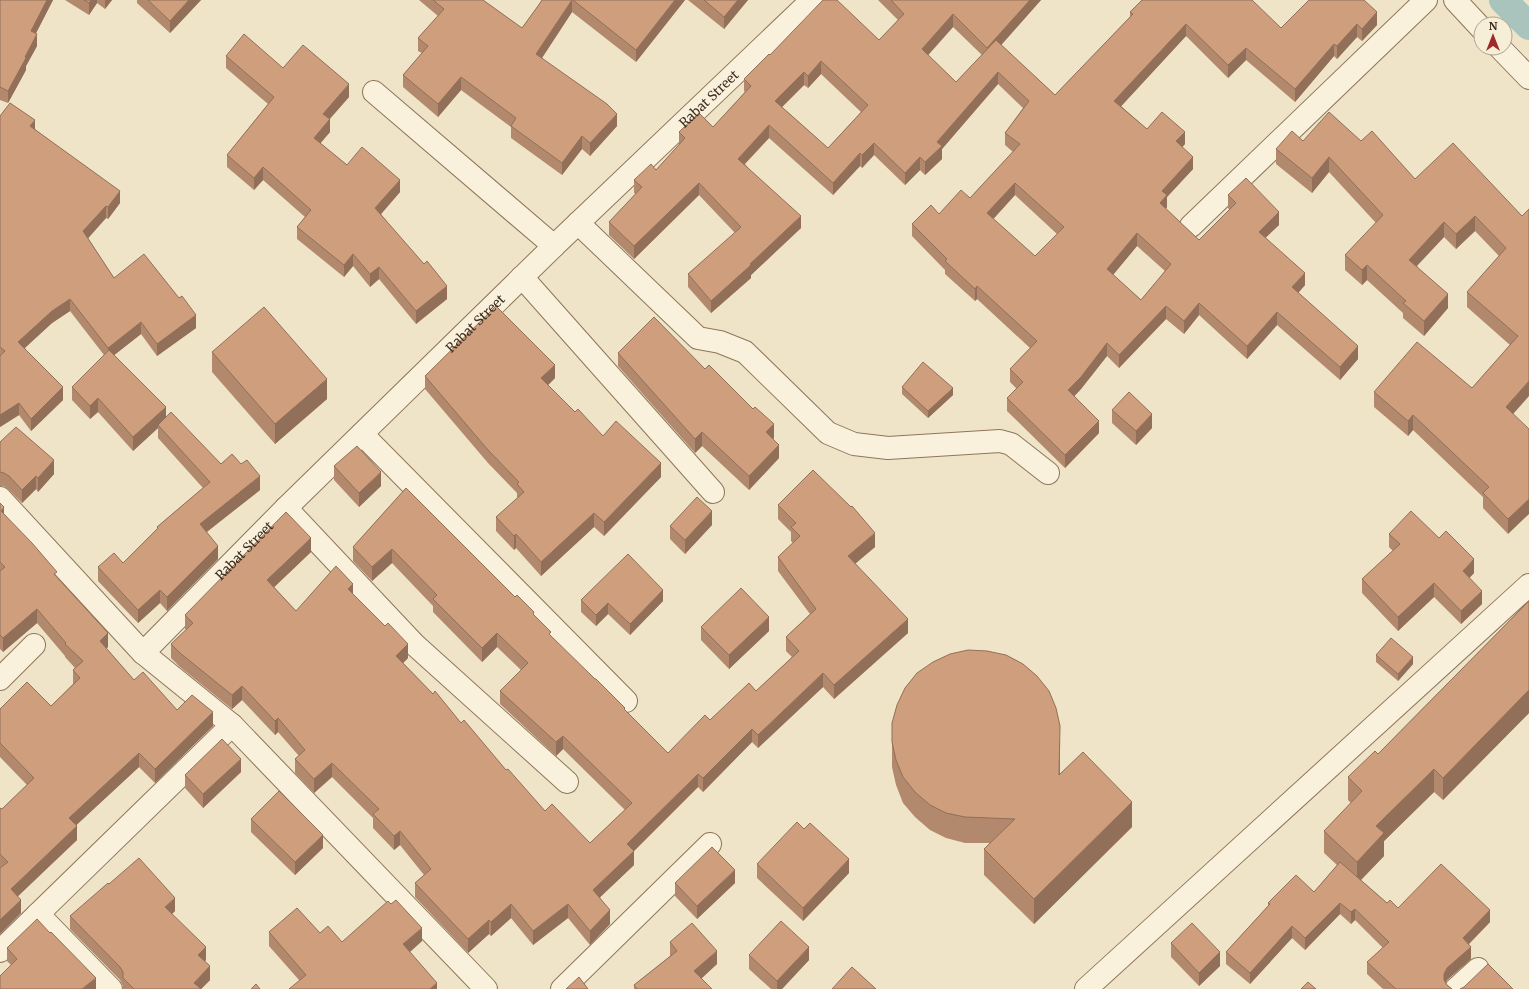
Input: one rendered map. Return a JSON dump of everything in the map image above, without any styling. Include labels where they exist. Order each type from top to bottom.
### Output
[{"type":"street","name":"Rabat Street","points":[[143,653],[286,508],[522,277],[812,0]]},
{"type":"street","points":[[1191,226],[1426,0]]},
{"type":"street","points":[[1455,0],[1473,19]]},
{"type":"street","points":[[1508,56],[1529,78]]},
{"type":"street","points":[[374,92],[554,246]]},
{"type":"street","points":[[578,223],[698,338],[720,342],[745,352],[828,433],[854,444],[888,448],[1000,441],[1012,444],[1048,473]]},
{"type":"street","points":[[522,277],[713,492]]},
{"type":"street","points":[[362,434],[626,701]]},
{"type":"street","points":[[0,498],[143,653],[232,725],[486,989]]},
{"type":"street","points":[[286,508],[415,645],[567,782]]},
{"type":"street","points":[[1086,989],[1529,585]]},
{"type":"street","points":[[0,679],[34,645]]},
{"type":"street","points":[[0,951],[232,725]]},
{"type":"street","points":[[562,989],[710,844]]},
{"type":"street","points":[[38,914],[111,989]]},
{"type":"street","points":[[1456,989],[1478,969]]},
{"type":"building","points":[[0,0],[47,0],[31,31],[37,34],[8,91],[0,87]]},
{"type":"building","points":[[84,0],[91,0],[89,3]]},
{"type":"building","points":[[148,0],[189,0],[170,21]]},
{"type":"building","points":[[433,0],[483,0],[522,28],[542,0],[572,0],[536,54],[607,104],[617,114],[590,143],[582,136],[562,163],[511,126],[516,118],[461,77],[438,104],[403,75],[428,46],[418,38],[444,9]]},
{"type":"building","points":[[573,0],[675,0],[636,50]]},
{"type":"building","points":[[704,0],[738,0],[724,17]]},
{"type":"building","points":[[823,0],[837,0],[879,40],[904,14],[891,0],[1030,0],[987,48],[953,14],[922,49],[956,82],[996,40],[1055,95],[1133,14],[1130,12],[1142,0],[1252,0],[1281,28],[1309,0],[1364,0],[1377,12],[1362,29],[1357,24],[1337,46],[1334,44],[1295,89],[1246,48],[1228,65],[1186,24],[1114,101],[1147,129],[1162,112],[1185,132],[1176,141],[1193,157],[1162,191],[1167,195],[1160,203],[1199,240],[1236,203],[1228,195],[1246,178],[1279,212],[1259,232],[1305,273],[1292,287],[1358,346],[1340,367],[1277,312],[1247,346],[1199,303],[1184,321],[1166,306],[1119,355],[1107,343],[1081,377],[1068,390],[1099,421],[1065,455],[1007,398],[1023,382],[1010,369],[1037,341],[977,286],[975,289],[945,261],[947,259],[912,224],[931,205],[939,214],[961,190],[970,198],[1020,144],[1005,133],[1029,101],[998,72],[937,142],[942,146],[925,162],[920,157],[905,173],[874,143],[862,155],[860,153],[833,183],[769,125],[738,159],[801,216],[750,264],[751,265],[711,301],[688,274],[741,227],[699,183],[634,246],[609,222],[642,187],[634,180],[651,164],[656,170],[685,138],[679,132],[699,113],[713,127],[751,86],[744,79],[769,54],[770,55]],"holes":[[[821,61],[868,105],[828,148],[775,101],[804,72],[808,76]],[[1015,183],[1064,227],[1035,256],[987,213]],[[1137,233],[1171,264],[1141,300],[1107,269]]]},
{"type":"building","points":[[244,34],[283,68],[303,45],[349,84],[323,114],[330,119],[314,138],[347,165],[362,147],[400,180],[375,208],[424,264],[427,261],[447,286],[416,311],[379,267],[370,274],[353,254],[344,265],[297,227],[311,210],[263,167],[254,178],[227,155],[274,97],[226,56]]},
{"type":"building","points":[[10,103],[35,120],[30,126],[120,191],[108,207],[106,206],[83,231],[114,278],[144,254],[179,298],[182,296],[196,315],[157,344],[141,322],[108,348],[70,299],[52,311],[18,342],[63,387],[31,419],[19,403],[0,415],[0,356],[5,351],[0,347],[0,116]]},
{"type":"building","points":[[1329,112],[1361,141],[1372,131],[1415,179],[1453,143],[1522,216],[1529,209],[1529,381],[1506,407],[1529,429],[1529,499],[1508,519],[1483,493],[1489,487],[1413,415],[1408,421],[1374,392],[1417,342],[1472,388],[1518,336],[1467,292],[1506,248],[1475,216],[1456,234],[1444,222],[1409,260],[1448,294],[1424,321],[1403,303],[1406,301],[1367,265],[1362,270],[1345,255],[1383,215],[1329,157],[1312,178],[1276,149],[1292,131],[1303,141]]},
{"type":"building","points":[[496,306],[555,365],[541,378],[575,412],[578,409],[603,436],[616,421],[661,463],[604,522],[594,513],[541,562],[516,534],[514,536],[496,517],[524,492],[517,484],[519,482],[488,450],[425,376]]},
{"type":"building","points":[[264,307],[327,379],[275,424],[212,352]]},
{"type":"building","points":[[654,317],[705,369],[709,365],[753,409],[755,407],[774,424],[766,432],[779,445],[749,476],[702,432],[695,439],[618,353]]},
{"type":"building","points":[[109,350],[166,407],[133,437],[98,398],[90,406],[72,387]]},
{"type":"building","points":[[923,362],[953,388],[928,411],[902,387]]},
{"type":"building","points":[[1129,392],[1152,414],[1136,431],[1112,410]]},
{"type":"building","points":[[171,412],[221,464],[232,454],[241,464],[247,460],[260,476],[200,524],[218,546],[167,597],[160,590],[138,610],[98,567],[114,553],[123,563],[158,528],[157,527],[210,482],[158,425]]},
{"type":"building","points":[[16,427],[54,460],[38,478],[36,476],[22,490],[9,476],[0,472],[0,442]]},
{"type":"building","points":[[357,446],[381,472],[359,493],[334,466]]},
{"type":"building","points":[[813,470],[851,507],[852,506],[875,533],[848,556],[908,619],[834,685],[823,673],[758,735],[752,729],[703,778],[698,774],[627,844],[634,851],[593,890],[610,910],[590,931],[568,904],[533,931],[511,904],[491,922],[489,920],[468,939],[415,883],[431,869],[400,831],[394,836],[373,814],[379,809],[332,763],[314,779],[295,759],[305,750],[278,718],[275,721],[242,686],[232,695],[171,644],[193,623],[185,615],[286,512],[311,538],[267,580],[296,611],[336,566],[353,584],[348,589],[385,626],[388,623],[408,644],[396,656],[433,694],[435,691],[461,723],[464,720],[506,770],[508,769],[545,811],[552,804],[590,843],[632,803],[563,736],[556,742],[500,691],[528,663],[497,633],[482,648],[433,599],[437,595],[392,549],[372,567],[353,547],[406,488],[515,597],[517,595],[534,612],[533,614],[551,632],[549,634],[625,708],[624,709],[668,753],[705,715],[710,720],[749,683],[756,691],[799,651],[786,637],[816,609],[778,557],[800,536],[791,527],[796,523],[778,505]]},
{"type":"building","points":[[697,497],[712,511],[685,540],[670,526]]},
{"type":"building","points":[[0,503],[4,507],[1,511],[32,543],[57,572],[54,574],[108,633],[100,641],[134,680],[143,672],[177,710],[192,695],[213,712],[155,769],[139,753],[69,818],[77,826],[11,889],[21,900],[0,920],[0,868],[8,862],[0,854],[0,808],[2,809],[34,778],[0,743],[0,709],[27,682],[51,706],[80,678],[73,670],[83,661],[65,644],[66,643],[37,609],[3,638],[0,635],[0,571],[5,567],[0,562]]},
{"type":"building","points":[[1411,511],[1439,538],[1446,531],[1474,559],[1463,571],[1482,591],[1461,611],[1434,583],[1398,617],[1362,579],[1400,544],[1389,534]]},
{"type":"building","points":[[628,554],[663,590],[630,624],[608,603],[596,615],[581,600]]},
{"type":"building","points":[[741,588],[769,617],[729,655],[701,627]]},
{"type":"building","points":[[1529,601],[1529,690],[1443,778],[1434,769],[1376,826],[1384,833],[1357,862],[1324,831],[1362,791],[1348,777],[1375,751],[1378,754]]},
{"type":"building","points":[[1391,638],[1413,657],[1398,674],[1376,655]]},
{"type":"building","points":[[968,650],[987,651],[1006,655],[1023,664],[1037,676],[1049,691],[1056,708],[1060,726],[1059,775],[1083,752],[1132,802],[1034,899],[984,849],[1015,819],[965,817],[946,813],[930,805],[915,792],[903,777],[896,760],[892,742],[892,723],[897,705],[905,688],[917,673],[933,662],[950,654]]},
{"type":"building","points":[[222,739],[241,759],[203,794],[185,775]]},
{"type":"building","points":[[279,791],[323,835],[295,862],[251,819]]},
{"type":"building","points":[[797,822],[804,829],[810,823],[849,859],[803,908],[757,864]]},
{"type":"building","points":[[712,847],[735,870],[697,906],[675,883]]},
{"type":"building","points":[[139,858],[175,898],[165,907],[206,947],[198,955],[210,966],[194,983],[201,989],[134,989],[123,978],[123,972],[120,967],[70,916]]},
{"type":"building","points":[[1340,862],[1387,903],[1390,900],[1398,908],[1441,864],[1490,910],[1463,938],[1471,947],[1447,968],[1444,974],[1444,980],[1452,989],[1396,989],[1367,962],[1389,942],[1355,909],[1351,912],[1340,903],[1305,938],[1292,926],[1250,973],[1226,952],[1270,904],[1268,903],[1296,875],[1314,892]]},
{"type":"building","points":[[396,900],[422,928],[403,944],[437,983],[430,989],[289,989],[306,975],[269,932],[297,908],[320,933],[328,926],[342,942],[388,901],[391,904]]},
{"type":"building","points":[[37,919],[96,978],[82,989],[0,989],[0,976],[17,959],[7,948]]},
{"type":"building","points":[[781,921],[809,947],[777,981],[749,955]]},
{"type":"building","points":[[692,923],[717,951],[694,971],[712,989],[637,989],[634,985],[677,951],[670,942]]},
{"type":"building","points":[[1192,923],[1220,952],[1199,973],[1171,943]]},
{"type":"building","points":[[1488,964],[1513,989],[1460,989],[1464,987]]},
{"type":"building","points":[[852,967],[876,989],[832,989]]},
{"type":"building","points":[[579,977],[588,989],[566,989]]},
{"type":"building","points":[[1308,982],[1316,989],[1301,989]]},
{"type":"building","points":[[256,984],[260,989],[251,989]]},
{"type":"waterway","points":[[1503,0],[1529,26]]}]
